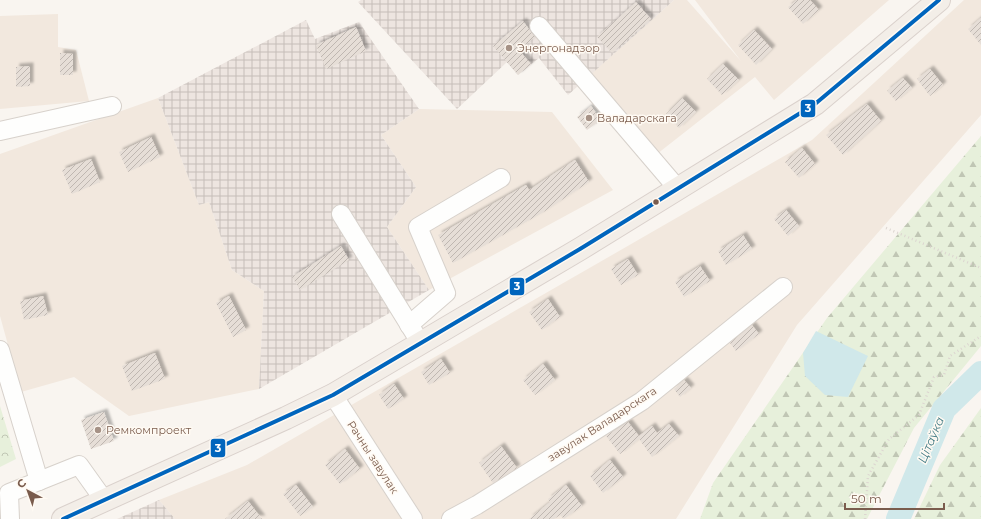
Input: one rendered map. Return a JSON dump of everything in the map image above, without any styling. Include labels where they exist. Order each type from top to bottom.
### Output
[{"type":"main road","points":[[63,519],[286,418],[333,395],[420,344],[678,189],[815,104],[939,0]]},
{"type":"street","points":[[539,26],[678,189]]},
{"type":"street","points":[[0,131],[112,106]]},
{"type":"street","points":[[409,325],[446,293],[418,227],[501,178]]},
{"type":"street","points":[[341,214],[420,344]]},
{"type":"street","name":"завулак Валадарскага","points":[[451,519],[642,401],[782,287]]},
{"type":"street","points":[[0,350],[39,481]]},
{"type":"street","name":"Рачны завулак","points":[[333,395],[413,519]]},
{"type":"street","points":[[10,519],[9,493],[79,465],[104,500]]},
{"type":"path","points":[[886,228],[981,268]]},
{"type":"path","points":[[865,519],[868,476],[888,439],[919,415],[934,377],[944,375],[950,356],[981,336]]},
{"type":"shaded area","points":[[361,0],[674,0],[568,95],[539,58],[518,75],[507,62],[457,109],[358,2]]},
{"type":"shaded area","points":[[674,0],[687,0],[741,61],[695,0],[889,0],[774,100],[755,77],[657,154],[591,74]]},
{"type":"shaded area","points":[[964,0],[981,0],[981,115],[797,325],[676,519],[175,519],[159,500],[247,465],[812,140]]},
{"type":"shaded area","points":[[58,14],[58,47],[76,50],[89,101],[0,109],[0,16]]},
{"type":"shaded area","points":[[306,20],[315,39],[359,22],[419,109],[381,135],[416,187],[387,227],[429,290],[259,389],[264,291],[232,270],[209,202],[199,205],[158,98]]},
{"type":"shaded area","points":[[158,98],[199,205],[209,202],[232,270],[264,291],[259,389],[129,416],[74,377],[21,392],[0,316],[0,154]]},
{"type":"shaded area","points":[[419,109],[552,112],[613,190],[429,290],[387,227],[416,187],[381,135]]},
{"type":"shaded area","points":[[159,500],[175,519],[117,519]]},
{"type":"green space","points":[[981,136],[981,346],[914,428],[867,519],[700,519],[713,483],[827,318]]},
{"type":"green space","points":[[0,406],[16,459],[0,467]]},
{"type":"green space","points":[[981,408],[981,519],[914,519],[940,465]]},
{"type":"water","points":[[816,331],[868,356],[848,397],[825,395],[805,376],[803,353]]},
{"type":"building","points":[[797,0],[810,0],[819,10],[803,24],[788,7]]},
{"type":"building","points":[[636,2],[651,19],[612,53],[597,37]]},
{"type":"building","points":[[981,18],[981,45],[968,29]]},
{"type":"building","name":"Энергонадзор","points":[[523,21],[535,37],[519,50],[531,64],[518,75],[493,46]]},
{"type":"building","points":[[356,27],[366,51],[326,69],[316,45]]},
{"type":"building","points":[[754,30],[772,49],[756,65],[738,45]]},
{"type":"building","points":[[60,53],[73,54],[73,75],[60,75]]},
{"type":"building","points":[[723,64],[739,80],[722,95],[707,79]]},
{"type":"building","points":[[30,66],[30,86],[16,87],[16,67]]},
{"type":"building","points":[[930,69],[943,85],[930,96],[917,79]]},
{"type":"building","points":[[903,78],[912,88],[896,101],[887,91]]},
{"type":"building","points":[[682,98],[696,112],[679,128],[666,114]]},
{"type":"building","points":[[867,104],[881,121],[843,155],[826,135]]},
{"type":"building","name":"Валадарскага","points":[[591,106],[601,120],[587,130],[577,117]]},
{"type":"building","points":[[151,137],[160,157],[128,172],[119,152]]},
{"type":"building","points":[[802,148],[815,164],[799,178],[785,162]]},
{"type":"building","points":[[91,159],[100,182],[72,194],[62,170]]},
{"type":"building","points":[[575,160],[589,182],[542,213],[453,263],[438,235],[526,185],[529,190]]},
{"type":"building","points":[[786,210],[799,226],[788,236],[774,219]]},
{"type":"building","points":[[743,235],[752,249],[726,265],[718,251]]},
{"type":"building","points":[[341,246],[349,260],[300,290],[292,277]]},
{"type":"building","points":[[628,259],[638,275],[621,285],[611,269]]},
{"type":"building","points":[[700,266],[710,281],[684,297],[675,282]]},
{"type":"building","points":[[43,296],[48,315],[24,320],[20,301]]},
{"type":"building","points":[[229,296],[246,330],[233,337],[216,303]]},
{"type":"building","points":[[548,299],[560,317],[542,330],[529,312]]},
{"type":"building","points":[[752,325],[759,334],[736,351],[730,343]]},
{"type":"building","points":[[155,353],[165,379],[132,391],[122,366]]},
{"type":"building","points":[[441,359],[450,373],[429,385],[421,372]]},
{"type":"building","points":[[543,364],[555,380],[535,395],[523,380]]},
{"type":"building","points":[[684,380],[691,388],[680,397],[674,389]]},
{"type":"building","points":[[394,384],[404,399],[388,409],[379,395]]},
{"type":"building","name":"Ремкомпроект","points":[[104,412],[114,441],[91,449],[81,420]]},
{"type":"building","points":[[628,422],[639,436],[652,426],[657,433],[669,424],[679,436],[652,457],[639,439],[620,454],[606,436]]},
{"type":"building","points":[[501,446],[517,468],[493,483],[479,463]]},
{"type":"building","points":[[345,449],[360,469],[340,484],[325,465]]},
{"type":"building","points":[[610,460],[623,477],[603,493],[590,476]]},
{"type":"building","points":[[296,485],[313,507],[300,516],[283,494]]},
{"type":"building","points":[[566,485],[582,506],[564,519],[560,515],[554,519],[529,519],[550,502],[548,499]]},
{"type":"building","points":[[248,501],[262,519],[225,519]]},
{"type":"waterway","name":"Цітаўка","points":[[898,519],[944,409],[981,373]]},
{"type":"transit line","name":"3","points":[[63,519],[333,395],[580,249],[815,104],[939,0]]},
{"type":"place","name":"Энергонадзор","points":[[509,48]]},
{"type":"place","name":"Валадарскага","points":[[589,118]]},
{"type":"place","name":"Ремкомпроект","points":[[98,430]]}]
